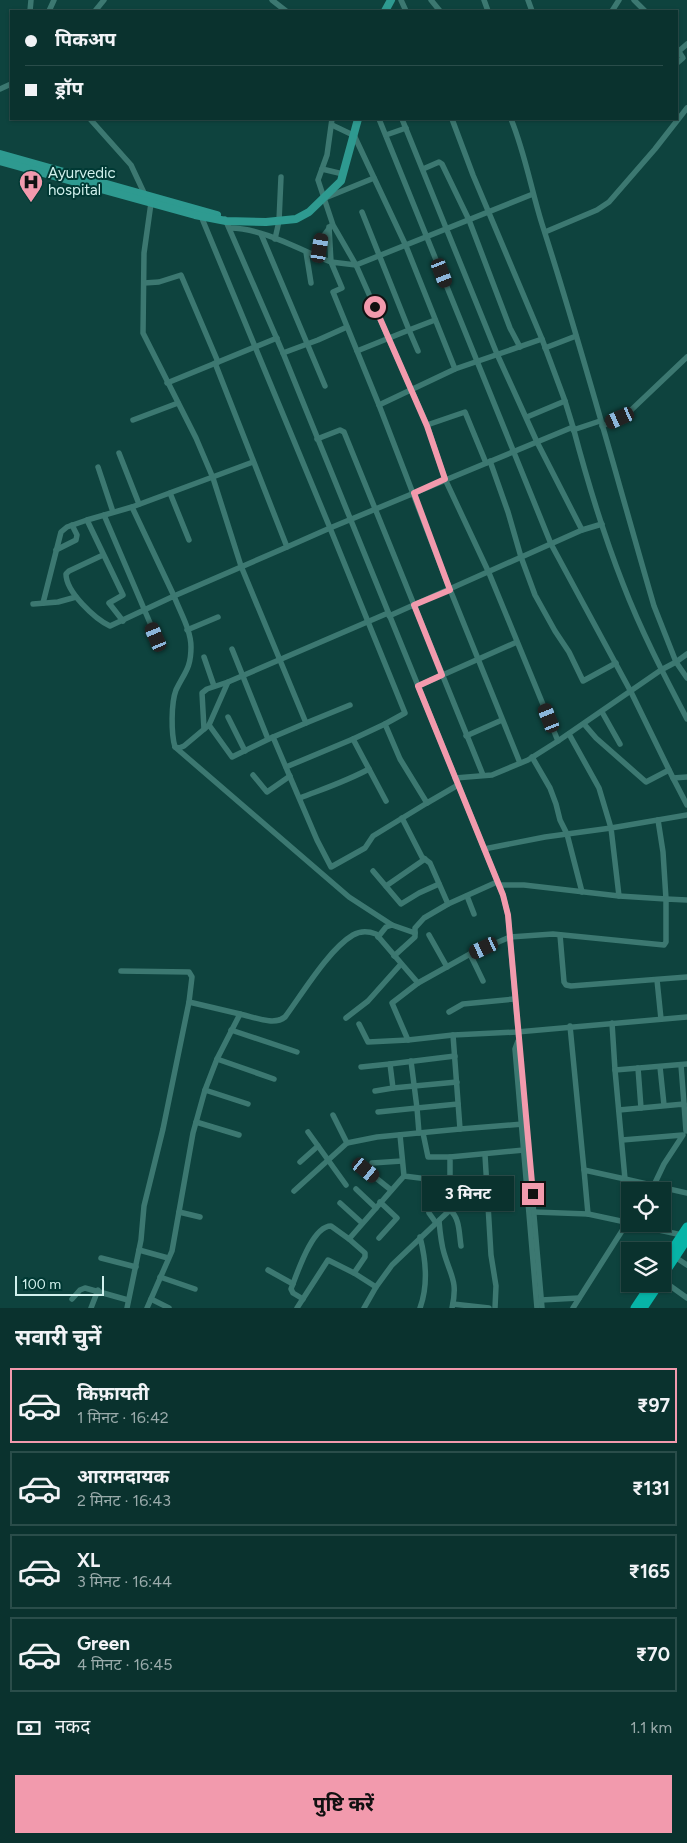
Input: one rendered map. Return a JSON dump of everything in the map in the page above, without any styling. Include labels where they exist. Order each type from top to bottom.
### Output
[{"type":"main road","points":[[0,161],[151,203],[228,222],[279,221],[296,219],[303,216],[325,198],[341,181],[358,120]]},
{"type":"main road","points":[[0,154],[145,195],[228,222]]},
{"type":"main road","points":[[671,1264],[687,1227]]},
{"type":"main road","points":[[671,1254],[684,1237]]},
{"type":"main road","points":[[635,1308],[646,1292]]},
{"type":"main road","points":[[643,1308],[653,1292]]},
{"type":"street","points":[[272,0],[285,10]]},
{"type":"street","points":[[401,0],[404,10]]},
{"type":"street","points":[[431,0],[439,10]]},
{"type":"street","points":[[634,0],[644,10]]},
{"type":"street","points":[[678,62],[683,58],[678,49],[687,44]]},
{"type":"street","points":[[678,120],[687,108]]},
{"type":"street","points":[[91,120],[132,165],[145,195]]},
{"type":"street","points":[[379,120],[551,544],[616,663],[687,805]]},
{"type":"street","points":[[402,120],[497,354],[537,442],[582,530]]},
{"type":"street","points":[[452,120],[566,401],[602,524],[623,584],[661,670],[687,719]]},
{"type":"street","points":[[511,120],[524,156],[532,194],[576,336],[654,606],[676,662],[687,678]]},
{"type":"street","points":[[545,232],[597,210],[609,202],[678,120]]},
{"type":"street","points":[[454,369],[406,246],[353,134],[332,122],[327,155],[318,180],[325,198],[331,226],[331,262],[342,288],[333,292],[380,405],[450,590],[520,763]]},
{"type":"street","points":[[386,135],[406,128]]},
{"type":"street","points":[[423,169],[441,162],[469,220],[510,328],[520,347]]},
{"type":"street","points":[[322,169],[343,174]]},
{"type":"street","points":[[275,239],[279,221],[281,177]]},
{"type":"street","points":[[325,198],[374,178]]},
{"type":"street","points":[[228,222],[331,262],[356,265],[532,194]]},
{"type":"street","points":[[151,203],[146,240],[143,333],[178,402],[213,478],[241,566],[306,723]]},
{"type":"street","points":[[362,212],[418,351]]},
{"type":"street","points":[[201,216],[405,713],[353,739],[286,767]]},
{"type":"street","points":[[228,222],[498,883],[508,915],[524,1124],[542,1308]]},
{"type":"street","points":[[319,257],[322,238],[331,226]]},
{"type":"street","points":[[331,226],[356,265],[427,426],[445,479],[489,573],[558,741]]},
{"type":"street","points":[[261,234],[325,386]]},
{"type":"street","points":[[306,252],[311,282]]},
{"type":"street","points":[[144,283],[159,282],[181,275],[286,547]]},
{"type":"street","points":[[357,351],[435,320]]},
{"type":"street","points":[[283,353],[347,326]]},
{"type":"street","points":[[545,348],[576,336]]},
{"type":"street","points":[[168,383],[277,338]]},
{"type":"street","points":[[380,405],[454,369],[542,339]]},
{"type":"street","points":[[103,555],[66,574],[67,582],[76,598],[107,625],[115,625],[241,566],[445,479],[573,428],[601,423],[627,414],[687,356]]},
{"type":"street","points":[[527,417],[566,401]]},
{"type":"street","points":[[133,420],[178,402]]},
{"type":"street","points":[[427,426],[466,412],[508,512],[521,557],[535,595],[569,652],[583,681],[616,663]]},
{"type":"street","points":[[317,439],[342,430],[376,508],[482,776]]},
{"type":"street","points":[[118,453],[139,504]]},
{"type":"street","points":[[43,603],[61,532],[66,527],[132,507],[253,462]]},
{"type":"street","points":[[98,467],[113,512]]},
{"type":"street","points":[[170,493],[189,540]]},
{"type":"street","points":[[132,507],[174,596],[191,645],[187,671],[177,688],[174,699],[173,741],[175,747],[349,897],[392,925],[415,933]]},
{"type":"street","points":[[104,515],[156,637]]},
{"type":"street","points":[[87,520],[123,595],[110,603],[123,621]]},
{"type":"street","points":[[350,705],[270,738],[232,757],[207,727],[202,693],[204,690],[228,682],[368,621],[450,590],[582,530],[602,524]]},
{"type":"street","points":[[56,550],[76,540],[77,536],[72,525]]},
{"type":"street","points":[[33,604],[76,598]]},
{"type":"street","points":[[186,630],[218,617]]},
{"type":"street","points":[[418,686],[517,642]]},
{"type":"street","points":[[232,649],[270,738],[286,767],[317,840],[331,867],[365,848],[373,836],[458,785]]},
{"type":"street","points":[[455,778],[492,774],[532,758],[687,654]]},
{"type":"street","points":[[204,657],[214,686]]},
{"type":"street","points":[[175,747],[184,746],[207,727],[228,682]]},
{"type":"street","points":[[602,712],[620,744]]},
{"type":"street","points":[[228,717],[245,751]]},
{"type":"street","points":[[466,736],[502,720]]},
{"type":"street","points":[[385,724],[400,759],[427,803]]},
{"type":"street","points":[[584,724],[596,738],[646,782],[669,770]]},
{"type":"street","points":[[569,734],[599,788],[611,828],[619,896]]},
{"type":"street","points":[[353,739],[386,801]]},
{"type":"street","points":[[532,758],[550,788],[567,834],[582,892]]},
{"type":"street","points":[[300,798],[334,784],[350,780],[369,769]]},
{"type":"street","points":[[253,775],[266,792],[290,776]]},
{"type":"street","points":[[673,778],[687,777]]},
{"type":"street","points":[[484,849],[687,815]]},
{"type":"street","points":[[402,818],[425,859],[430,863],[448,904]]},
{"type":"street","points":[[408,1040],[392,1003],[418,983],[470,954],[510,937],[560,935],[664,945],[666,942],[666,899],[663,852],[658,820]]},
{"type":"street","points":[[386,886],[425,859]]},
{"type":"street","points":[[373,871],[401,904],[419,892],[439,884]]},
{"type":"street","points":[[394,956],[414,937],[415,928],[424,918],[448,904],[498,883],[619,896],[687,900]]},
{"type":"street","points":[[467,896],[474,914]]},
{"type":"street","points":[[378,937],[386,927],[392,925]]},
{"type":"street","points":[[189,1002],[273,1021],[281,1020],[286,1017],[328,958],[353,935],[368,931],[376,934],[418,983]]},
{"type":"street","points":[[429,935],[447,967]]},
{"type":"street","points":[[560,935],[564,982],[566,985],[687,977]]},
{"type":"street","points":[[470,954],[483,981]]},
{"type":"street","points":[[346,1018],[368,1001],[401,964]]},
{"type":"street","points":[[121,971],[189,972],[192,978],[189,1002],[163,1129],[144,1206],[139,1250],[127,1308]]},
{"type":"street","points":[[657,980],[660,1019]]},
{"type":"street","points":[[449,1012],[463,1004],[514,999]]},
{"type":"street","points":[[147,1308],[172,1251],[196,1122],[205,1090],[217,1059],[240,1014]]},
{"type":"street","points":[[358,1024],[368,1042],[687,1018]]},
{"type":"street","points":[[612,1024],[625,1179]]},
{"type":"street","points":[[570,1026],[588,1214]]},
{"type":"street","points":[[231,1030],[297,1052]]},
{"type":"street","points":[[453,1035],[460,1129]]},
{"type":"street","points":[[361,1067],[455,1056]]},
{"type":"street","points":[[217,1059],[274,1079]]},
{"type":"street","points":[[411,1061],[416,1108],[428,1157],[485,1155],[524,1150]]},
{"type":"street","points":[[390,1064],[393,1088]]},
{"type":"street","points":[[615,1070],[684,1065],[685,1132],[664,1164],[655,1182]]},
{"type":"street","points":[[660,1067],[664,1106]]},
{"type":"street","points":[[638,1068],[641,1108]]},
{"type":"street","points":[[375,1091],[457,1082]]},
{"type":"street","points":[[205,1090],[248,1104]]},
{"type":"street","points":[[378,1112],[458,1104]]},
{"type":"street","points":[[619,1110],[684,1104]]},
{"type":"street","points":[[333,1115],[347,1143]]},
{"type":"street","points":[[196,1122],[239,1135]]},
{"type":"street","points":[[294,1191],[347,1143],[400,1135],[524,1124]]},
{"type":"street","points":[[524,1124],[524,1150],[537,1308]]},
{"type":"street","points":[[308,1132],[346,1185]]},
{"type":"street","points":[[622,1140],[685,1132]]},
{"type":"street","points":[[400,1135],[404,1176]]},
{"type":"street","points":[[300,1162],[318,1146]]},
{"type":"street","points":[[485,1155],[490,1246],[496,1286],[496,1308]]},
{"type":"street","points":[[364,1308],[392,1265],[450,1210],[450,1157]]},
{"type":"street","points":[[372,1163],[402,1161]]},
{"type":"street","points":[[366,1170],[391,1190]]},
{"type":"street","points":[[584,1170],[640,1182]]},
{"type":"street","points":[[404,1176],[451,1182]]},
{"type":"street","points":[[349,1239],[404,1176]]},
{"type":"street","points":[[356,1189],[376,1208]]},
{"type":"street","points":[[671,1189],[687,1193]]},
{"type":"street","points":[[378,1238],[397,1218],[380,1202]]},
{"type":"street","points":[[340,1203],[362,1223]]},
{"type":"street","points":[[428,1208],[429,1213],[438,1222],[444,1254],[452,1272],[455,1284],[453,1306],[489,1308]]},
{"type":"street","points":[[450,1210],[454,1213],[456,1219],[461,1246]]},
{"type":"street","points":[[179,1212],[200,1217]]},
{"type":"street","points":[[534,1212],[588,1214],[621,1221]]},
{"type":"street","points":[[303,1299],[292,1291],[293,1284],[301,1258],[322,1228],[331,1226],[365,1253],[365,1257],[354,1272]]},
{"type":"street","points":[[573,1308],[624,1232]]},
{"type":"street","points":[[665,1232],[684,1237]]},
{"type":"street","points":[[420,1238],[424,1254],[425,1280],[420,1308]]},
{"type":"street","points":[[139,1250],[168,1258]]},
{"type":"street","points":[[675,1257],[687,1265]]},
{"type":"street","points":[[101,1258],[136,1267]]},
{"type":"street","points":[[298,1308],[328,1260],[354,1272],[376,1287]]},
{"type":"street","points":[[268,1270],[293,1284]]},
{"type":"street","points":[[160,1277],[195,1288]]},
{"type":"street","points":[[671,1286],[687,1298]]},
{"type":"street","points":[[72,1299],[82,1288],[89,1288],[128,1300]]},
{"type":"street","points":[[91,1308],[98,1290]]},
{"type":"street","points":[[541,1300],[579,1298]]},
{"type":"street","points":[[151,1299],[169,1308]]},
{"type":"place","name":"Ayurvedic hospital","points":[[31,203]]},
{"type":"route","points":[[375,307],[427,426],[445,479],[414,493],[450,590],[414,605],[442,675],[418,686],[503,895],[508,915],[514,999],[533,1194]]}]
